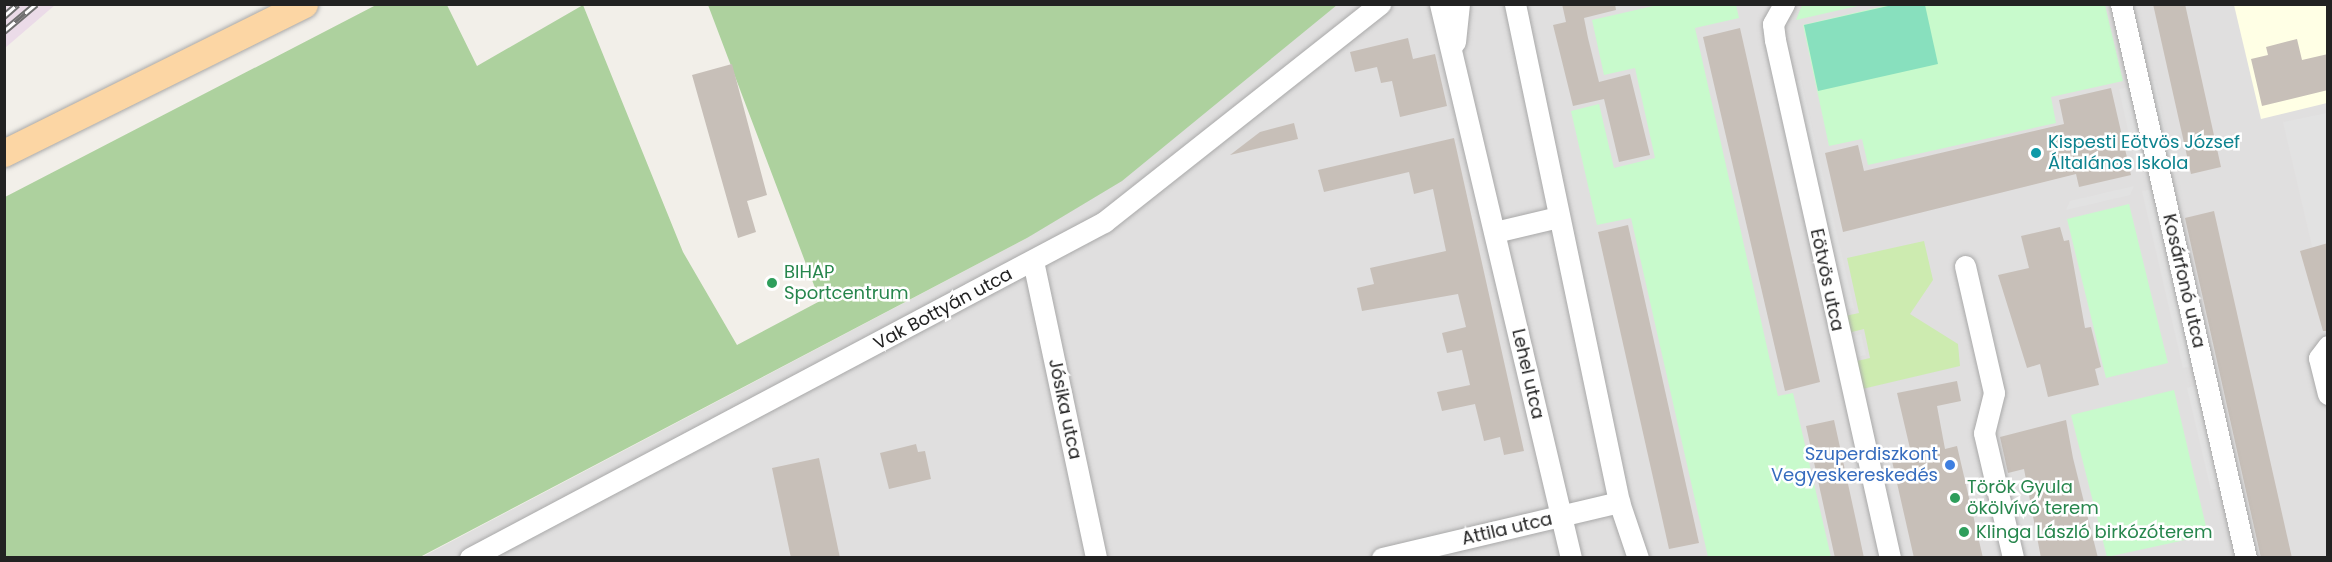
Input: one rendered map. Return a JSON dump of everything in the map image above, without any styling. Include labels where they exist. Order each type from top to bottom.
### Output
[{"type":"main road","points":[[4,153],[304,4]]},
{"type":"street","name":"Vak Bottyán utca","points":[[470,558],[1033,261],[1129,206],[1380,4]]},
{"type":"street","name":"Lehel utca","points":[[1440,4],[1571,558]]},
{"type":"street","points":[[1455,60],[1459,4]]},
{"type":"street","points":[[1515,4],[1619,502],[1638,558]]},
{"type":"street","name":"Eötvös utca","points":[[1784,4],[1773,24],[1774,40],[1890,558]]},
{"type":"street","name":"Kosárfonó utca","points":[[2121,4],[2246,558]]},
{"type":"street","points":[[1495,232],[1558,217]]},
{"type":"street","name":"Jósika utca","points":[[1033,261],[1096,558]]},
{"type":"street","points":[[1965,266],[1994,393],[1984,433],[2013,558]]},
{"type":"street","points":[[2328,346],[2319,358],[2328,394]]},
{"type":"street","points":[[1562,516],[1619,502]]},
{"type":"street","name":"Attila utca","points":[[1382,558],[1562,516]]},
{"type":"shaded area","points":[[5,4],[55,4],[55,5],[5,48]]},
{"type":"shaded area","points":[[1337,5],[2327,5],[2327,557],[420,558],[1027,238]]},
{"type":"shaded area","points":[[2234,5],[2327,5],[2327,103],[2261,119]]},
{"type":"shaded area","points":[[1801,80],[1854,308],[1834,312],[1784,84]]},
{"type":"shaded area","points":[[2155,81],[2172,162],[2137,171],[2119,89]]},
{"type":"shaded area","points":[[2327,113],[2327,310],[2283,122]]},
{"type":"shaded area","points":[[2134,186],[2130,195],[2066,210],[2070,201]]},
{"type":"shaded area","points":[[2163,187],[2203,363],[2183,368],[2142,191]]},
{"type":"shaded area","points":[[1861,334],[1866,355],[1844,361],[1840,340]]},
{"type":"shaded area","points":[[2207,383],[2230,485],[2211,490],[2187,388]]},
{"type":"green space","points":[[1662,4],[1736,5],[1739,18],[1695,28],[1778,396],[1793,393],[1831,557],[1708,557],[1631,218],[1597,225],[1571,111],[1599,104],[1614,168],[1655,158],[1635,68],[1604,75],[1592,20]]},
{"type":"green space","points":[[1802,4],[1862,5],[1796,20]]},
{"type":"green space","points":[[1897,4],[1925,5],[1938,64],[1818,91],[1804,25]]},
{"type":"green space","points":[[376,5],[447,5],[477,66],[583,5],[683,252],[737,345],[820,301],[708,5],[1337,5],[1122,181],[1027,238],[420,557],[5,558],[5,197]]},
{"type":"green space","points":[[1888,5],[2105,5],[2123,81],[2051,97],[2056,123],[1868,165],[1862,139],[1829,146],[1803,25]]},
{"type":"green space","points":[[2129,204],[2168,363],[2106,378],[2067,219]]},
{"type":"green space","points":[[1924,241],[1933,280],[1910,314],[1958,344],[1960,366],[1858,390],[1857,361],[1870,358],[1864,329],[1848,333],[1845,316],[1859,313],[1847,258]]},
{"type":"green space","points":[[2174,390],[2208,535],[2107,557],[2071,415]]},
{"type":"building","points":[[1562,4],[1615,4],[1616,10],[1584,18],[1588,38],[1599,82],[1630,74],[1650,155],[1619,162],[1604,99],[1573,106],[1553,25],[1566,22]]},
{"type":"building","points":[[2153,4],[2185,4],[2221,167],[2191,174]]},
{"type":"building","points":[[1740,28],[1820,382],[1785,391],[1703,37]]},
{"type":"building","points":[[1408,38],[1413,59],[1435,54],[1447,106],[1400,117],[1392,81],[1381,83],[1377,67],[1355,72],[1350,52]]},
{"type":"building","points":[[2297,39],[2302,60],[2328,54],[2328,90],[2262,106],[2251,59],[2268,55],[2266,47]]},
{"type":"building","points":[[732,64],[767,195],[747,201],[756,232],[738,238],[692,75]]},
{"type":"building","name":"Kispesti Eötvös József Általános Iskola","points":[[2111,88],[2131,175],[2079,187],[2076,174],[1843,232],[1825,153],[1858,145],[1864,171],[2064,124],[2059,100]]},
{"type":"building","points":[[1294,123],[1298,139],[1230,155],[1260,132]]},
{"type":"building","points":[[1454,138],[1524,451],[1504,455],[1500,437],[1484,441],[1475,404],[1442,411],[1437,392],[1470,385],[1462,350],[1447,353],[1442,333],[1466,327],[1458,294],[1362,311],[1357,288],[1374,284],[1370,268],[1446,251],[1433,189],[1414,194],[1409,172],[1324,192],[1318,170]]},
{"type":"building","points":[[2214,211],[2292,558],[2261,558],[2185,218]]},
{"type":"building","points":[[1628,225],[1699,543],[1669,549],[1598,232]]},
{"type":"building","points":[[2060,227],[2064,241],[2069,240],[2085,328],[2091,327],[2101,367],[2095,369],[2099,385],[2048,397],[2040,364],[2027,368],[1998,275],[2029,268],[2021,236]]},
{"type":"building","points":[[2328,243],[2328,331],[2323,331],[2300,251]]},
{"type":"building","points":[[1957,381],[1961,401],[1937,406],[1945,449],[1957,446],[1983,558],[1914,558],[1892,461],[1912,457],[1897,393]]},
{"type":"building","points":[[1834,420],[1864,558],[1835,558],[1806,426]]},
{"type":"building","points":[[2066,420],[2098,558],[2041,558],[2024,469],[2008,473],[2000,437]]},
{"type":"building","points":[[916,444],[918,452],[925,451],[931,479],[889,489],[880,453]]},
{"type":"building","points":[[819,458],[840,558],[791,558],[772,468]]},
{"type":"railway","points":[[4,16],[18,4]]},
{"type":"railway","points":[[4,31],[36,4]]},
{"type":"place","name":"Kispesti Eötvös József Általános Iskola","points":[[2036,153]]},
{"type":"place","name":"BIHAP Sportcentrum","points":[[772,283]]},
{"type":"place","name":"Szuperdiszkont Vegyeskereskedés","points":[[1950,465]]},
{"type":"place","name":"Török Gyula ökölvívó terem","points":[[1955,498]]},
{"type":"place","name":"Klinga László birkózóterem","points":[[1964,532]]}]
